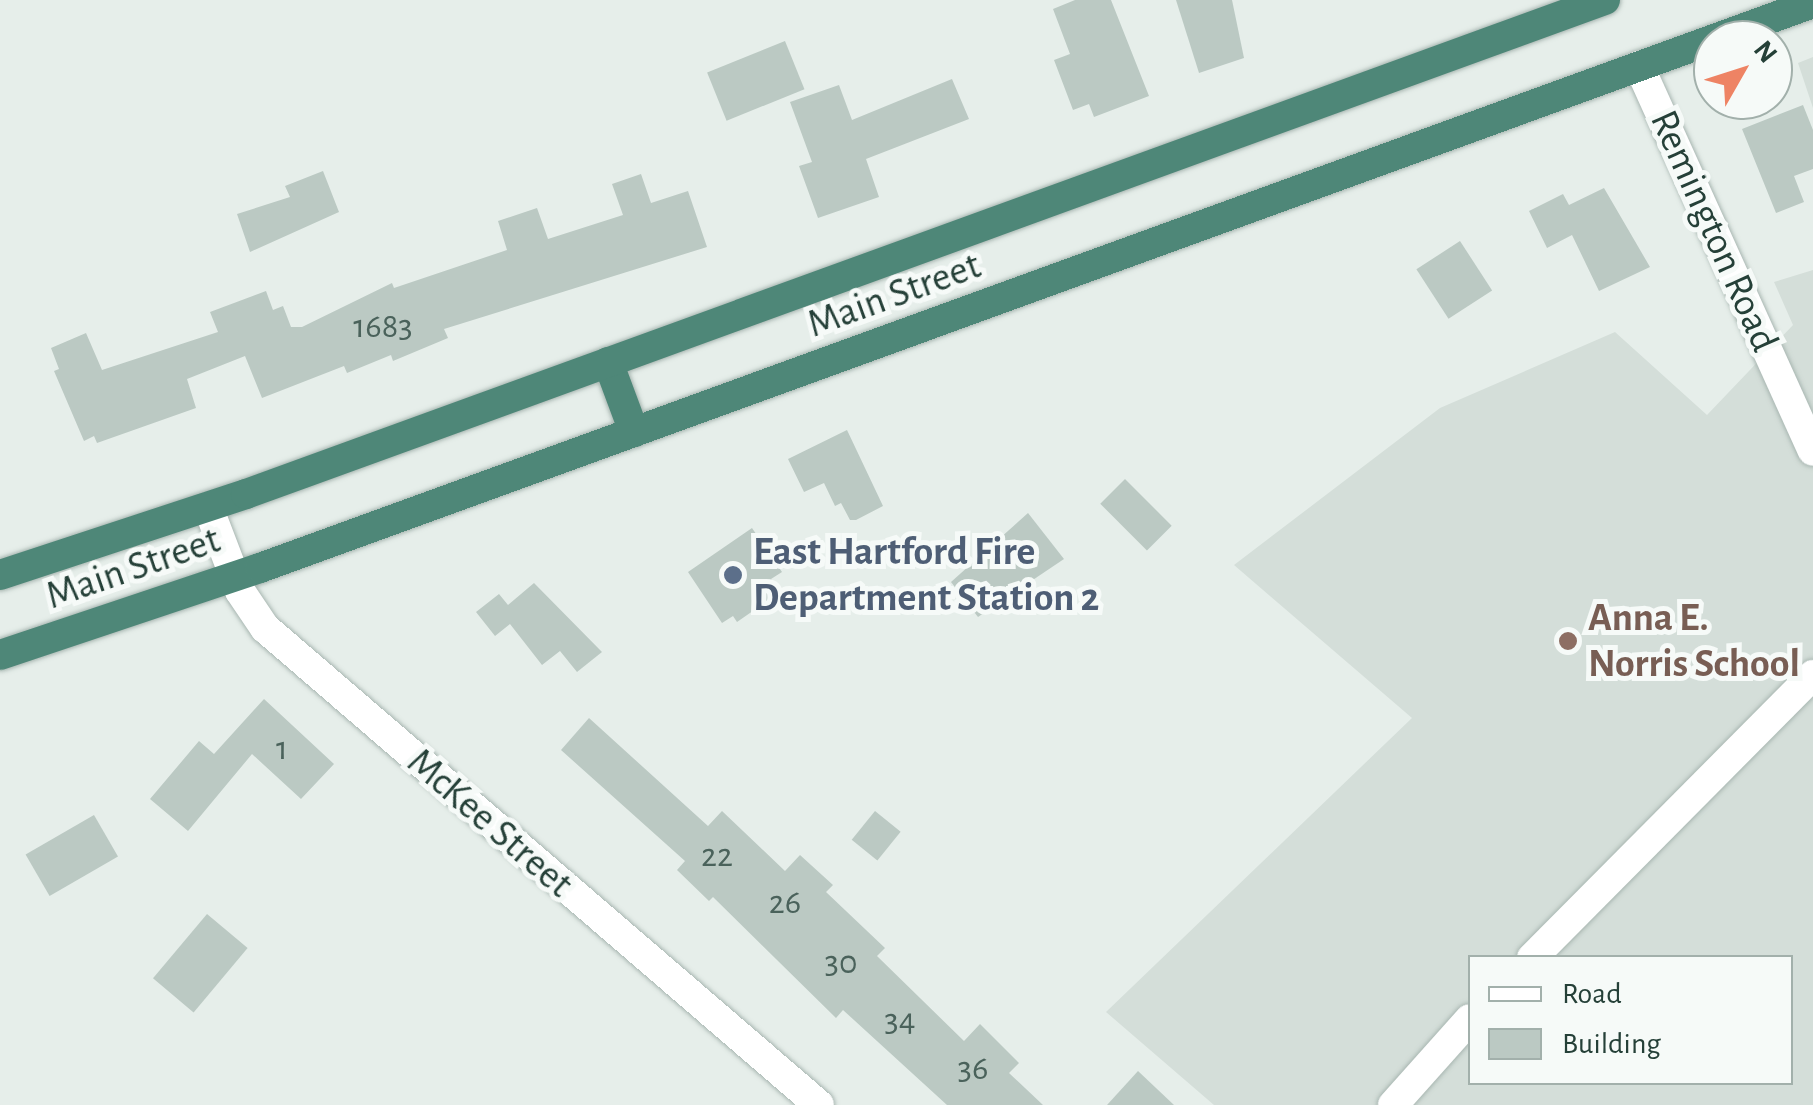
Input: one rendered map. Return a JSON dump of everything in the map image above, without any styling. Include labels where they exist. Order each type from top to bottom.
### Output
[{"type":"highway","name":"Main Street","points":[[0,575],[208,507],[1600,1]]},
{"type":"highway","name":"Main Street","points":[[0,655],[234,577],[1813,3]]},
{"type":"highway","points":[[608,362],[634,432]]},
{"type":"street","name":"Remington Road","points":[[1639,66],[1813,451]]},
{"type":"street","name":"McKee Street","points":[[208,507],[234,577],[275,638],[819,1105]]},
{"type":"street","points":[[1535,955],[1813,676]]},
{"type":"street","points":[[1393,1105],[1468,1021]]},
{"type":"shaded area","points":[[1813,57],[1813,108],[1798,63]]},
{"type":"shaded area","name":"Anna E. Norris School","points":[[1813,270],[1813,1105],[1214,1105],[1106,1012],[1412,718],[1234,565],[1440,408],[1615,332],[1707,415],[1793,325],[1774,282]]},
{"type":"building","points":[[1075,0],[1111,0],[1149,96],[1094,117],[1089,104],[1073,110],[1054,60],[1070,54],[1053,9]]},
{"type":"building","points":[[1176,0],[1232,0],[1244,58],[1199,73]]},
{"type":"building","points":[[785,41],[804,89],[727,121],[707,72]]},
{"type":"building","points":[[952,79],[969,119],[866,159],[879,197],[818,218],[799,166],[812,162],[790,102],[839,85],[852,120]]},
{"type":"building","points":[[1803,105],[1813,130],[1813,169],[1794,176],[1804,202],[1776,213],[1742,129],[1765,120],[1793,120],[1793,109]]},
{"type":"building","points":[[323,171],[339,212],[250,252],[237,214],[290,197],[285,186]]},
{"type":"building","points":[[641,174],[651,203],[688,191],[707,247],[444,329],[448,338],[393,361],[391,355],[347,373],[344,366],[262,398],[245,356],[187,379],[196,408],[97,443],[94,436],[84,441],[54,371],[59,369],[51,348],[86,333],[102,370],[218,332],[210,312],[266,291],[273,310],[283,306],[291,327],[302,327],[392,283],[394,288],[507,250],[498,221],[537,208],[548,239],[623,215],[612,184]]},
{"type":"building","points":[[1604,188],[1650,267],[1599,291],[1572,235],[1547,248],[1529,211],[1563,194],[1569,205]]},
{"type":"building","points":[[1460,241],[1492,290],[1449,319],[1416,269]]},
{"type":"building","points":[[847,430],[883,506],[856,520],[850,520],[841,503],[835,506],[824,483],[804,492],[788,459]]},
{"type":"building","points":[[1125,479],[1172,526],[1147,550],[1100,504]]},
{"type":"building","points":[[1028,513],[1064,559],[978,617],[951,582]]},
{"type":"building","name":"East Hartford Fire Department Station 2","points":[[752,528],[782,572],[771,579],[780,592],[737,622],[733,616],[722,623],[688,572]]},
{"type":"building","points":[[534,583],[602,652],[577,672],[560,651],[542,665],[510,624],[495,636],[476,612],[499,594],[508,605]]},
{"type":"building","points":[[264,699],[334,764],[301,799],[252,754],[188,831],[150,799],[199,741],[214,754]]},
{"type":"building","points":[[589,718],[708,826],[722,811],[785,871],[800,855],[833,885],[826,892],[885,948],[877,956],[964,1041],[980,1024],[1019,1063],[1009,1073],[1043,1105],[947,1105],[843,1010],[836,1018],[713,897],[709,901],[677,870],[685,861],[561,750]]},
{"type":"building","points":[[875,811],[901,832],[877,861],[852,840]]},
{"type":"building","points":[[94,815],[118,857],[50,896],[26,854]]},
{"type":"building","points":[[207,914],[248,948],[194,1012],[153,978]]},
{"type":"building","points":[[1138,1071],[1174,1105],[1107,1105]]},
{"type":"place","name":"East Hartford Fire Department Station 2","points":[[733,575]]},
{"type":"place","name":"Anna E. Norris School","points":[[1568,641]]}]
